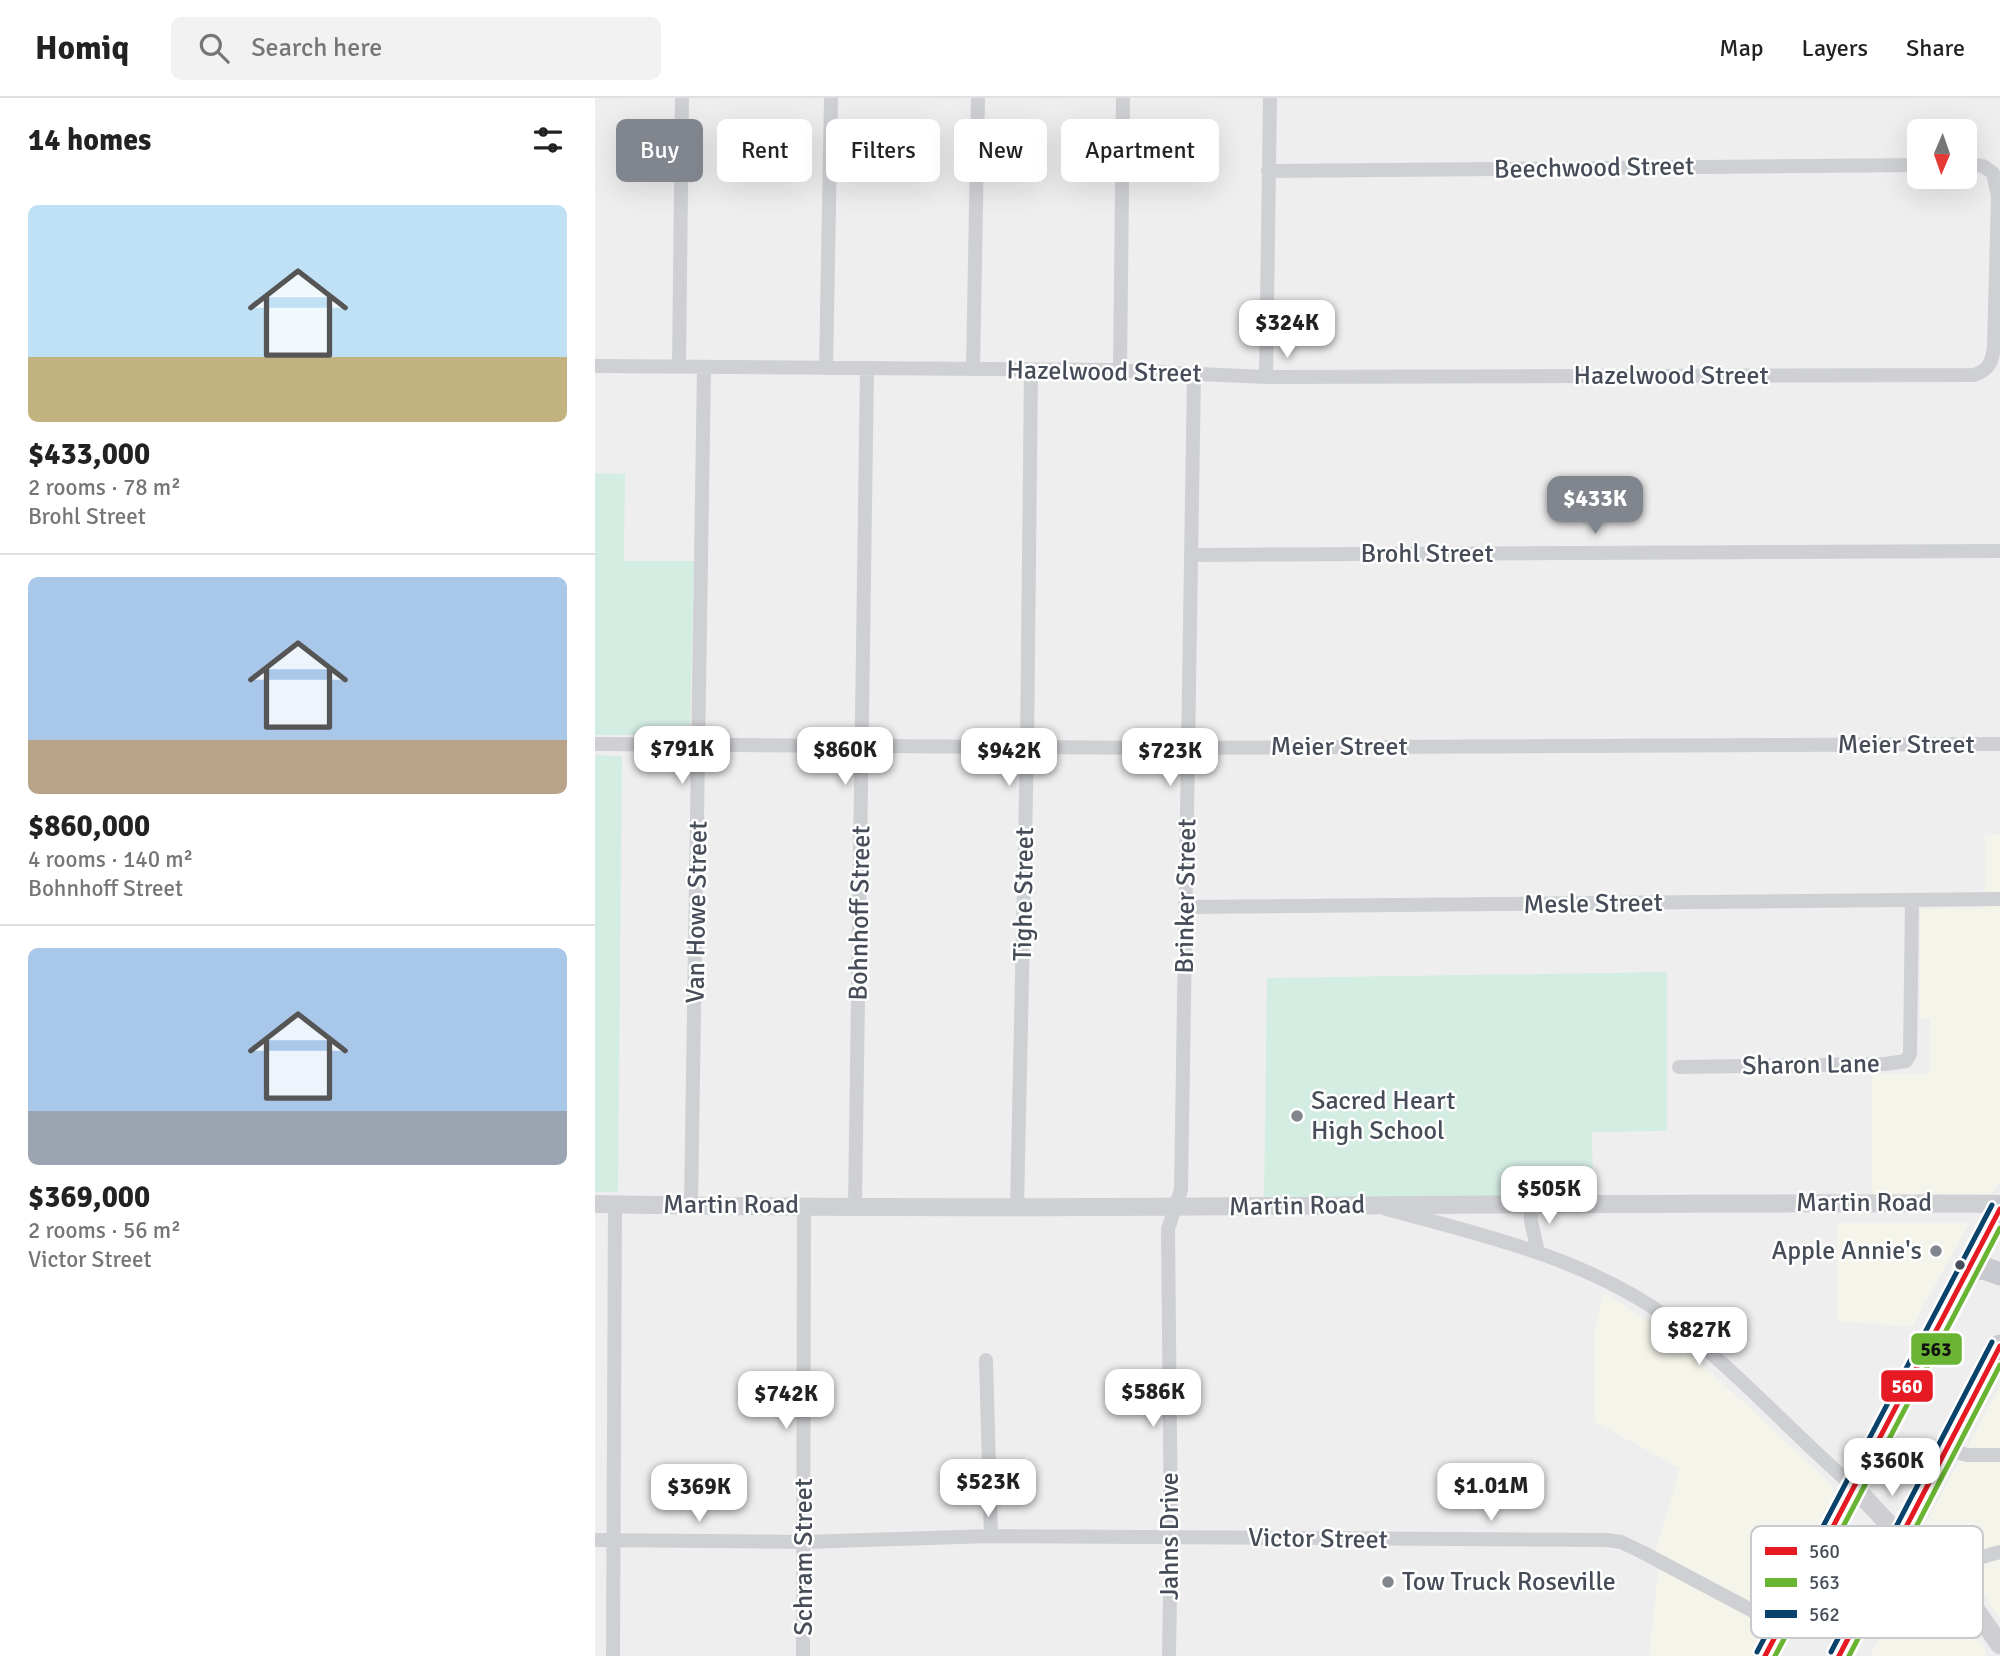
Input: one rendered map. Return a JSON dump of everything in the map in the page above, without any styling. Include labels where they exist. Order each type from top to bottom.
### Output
[{"type":"main road","points":[[1833,1526],[2000,1207]]},
{"type":"main road","points":[[1968,1270],[1984,1268],[2000,1274]]},
{"type":"main road","points":[[1908,1526],[2000,1346]]},
{"type":"main road","points":[[1854,1487],[1891,1526]]},
{"type":"main road","points":[[1983,1620],[2000,1645]]},
{"type":"main road","points":[[1765,1656],[1774,1638]]},
{"type":"main road","points":[[1839,1656],[1849,1638]]},
{"type":"street","points":[[679,366],[682,98]]},
{"type":"street","points":[[826,368],[831,98]]},
{"type":"street","points":[[973,369],[978,98]]},
{"type":"street","points":[[1120,370],[1123,98]]},
{"type":"street","points":[[1266,377],[1270,98]]},
{"type":"street","name":"Beechwood Street","points":[[1268,172],[1907,165]]},
{"type":"street","points":[[1977,165],[1993,173],[1999,196]]},
{"type":"street","name":"Hazelwood Street","points":[[595,366],[1120,370],[1266,377],[1974,374],[1983,372],[1989,366],[1994,347],[1999,196]]},
{"type":"street","name":"Van Howe Street","points":[[691,1205],[704,367]]},
{"type":"street","name":"Bohnhoff Street","points":[[855,1206],[867,368]]},
{"type":"street","name":"Tighe Street","points":[[1017,1208],[1027,747],[1031,370]]},
{"type":"street","name":"Brinker Street","points":[[1174,1208],[1181,1190],[1194,373]]},
{"type":"street","name":"Brohl Street","points":[[1191,555],[2000,551]]},
{"type":"street","name":"Meier Street","points":[[595,744],[1188,748],[2000,744]]},
{"type":"street","name":"Mesle Street","points":[[1186,907],[2000,900]]},
{"type":"street","name":"Sharon Lane","points":[[1679,1067],[1885,1064],[1906,1061],[1910,1054],[1912,901]]},
{"type":"street","name":"Martin Road","points":[[595,1204],[1017,1208],[1530,1204],[2000,1207]]},
{"type":"street","points":[[613,1656],[615,1204]]},
{"type":"street","points":[[1530,1204],[1538,1252]]},
{"type":"street","points":[[1371,1205],[1538,1252],[1617,1287],[1667,1318],[1710,1353],[1854,1487]]},
{"type":"street","name":"Schram Street","points":[[803,1656],[804,1206]]},
{"type":"street","name":"Jahns Drive","points":[[1169,1656],[1171,1537],[1168,1228],[1174,1208]]},
{"type":"street","points":[[986,1360],[991,1536]]},
{"type":"street","points":[[1946,1449],[1967,1455],[2000,1454]]},
{"type":"street","name":"Victor Street","points":[[804,1542],[991,1536],[1607,1540],[1621,1542],[1642,1552],[1751,1610]]},
{"type":"street","points":[[595,1541],[804,1542]]},
{"type":"street","points":[[1983,1557],[2000,1552]]},
{"type":"shaded area","points":[[1985,835],[2000,835],[2000,1181],[1993,1192],[1986,1194],[1872,1195],[1872,1074],[1930,1074],[1930,1019],[1920,1019],[1920,909],[1985,908]]},
{"type":"shaded area","points":[[1837,1223],[1969,1223],[1912,1327],[1837,1321]]},
{"type":"shaded area","points":[[1604,1293],[1663,1331],[1688,1351],[1833,1488],[1833,1498],[1818,1526],[1751,1526],[1751,1638],[1760,1638],[1751,1656],[1649,1656],[1658,1574],[1664,1562],[1654,1556],[1680,1468],[1595,1422],[1595,1327]]},
{"type":"shaded area","points":[[2000,1387],[2000,1619],[1983,1592],[1983,1526],[1924,1526]]},
{"type":"shaded area","points":[[1880,1638],[1976,1638],[1987,1656],[1870,1656]]},
{"type":"green space","points":[[595,473],[625,474],[624,561],[694,561],[690,735],[595,735]]},
{"type":"green space","points":[[595,755],[622,756],[618,1192],[595,1192]]},
{"type":"green space","points":[[1667,972],[1667,1131],[1592,1132],[1593,1196],[1264,1198],[1267,978]]},
{"type":"transit line","name":"562","points":[[1823,1526],[1992,1205]]},
{"type":"transit line","name":"560","points":[[1833,1526],[2000,1209]]},
{"type":"transit line","name":"563","points":[[1843,1526],[2000,1228]]},
{"type":"transit line","name":"562","points":[[1896,1526],[1992,1342]]},
{"type":"transit line","name":"560","points":[[1907,1526],[2000,1346]]},
{"type":"transit line","name":"563","points":[[1916,1526],[2000,1365]]},
{"type":"transit line","name":"562","points":[[1757,1652],[1764,1638]]},
{"type":"transit line","name":"560","points":[[1765,1656],[1774,1638]]},
{"type":"transit line","name":"563","points":[[1775,1656],[1784,1638]]},
{"type":"transit line","name":"562","points":[[1831,1652],[1838,1638]]},
{"type":"transit line","name":"560","points":[[1839,1656],[1848,1638]]},
{"type":"transit line","name":"563","points":[[1849,1656],[1858,1638]]},
{"type":"place","name":"Sacred Heart High School","points":[[1297,1116]]},
{"type":"place","name":"Apple Annie's","points":[[1936,1251]]},
{"type":"place","name":"Tow Truck Roseville","points":[[1388,1582]]}]
